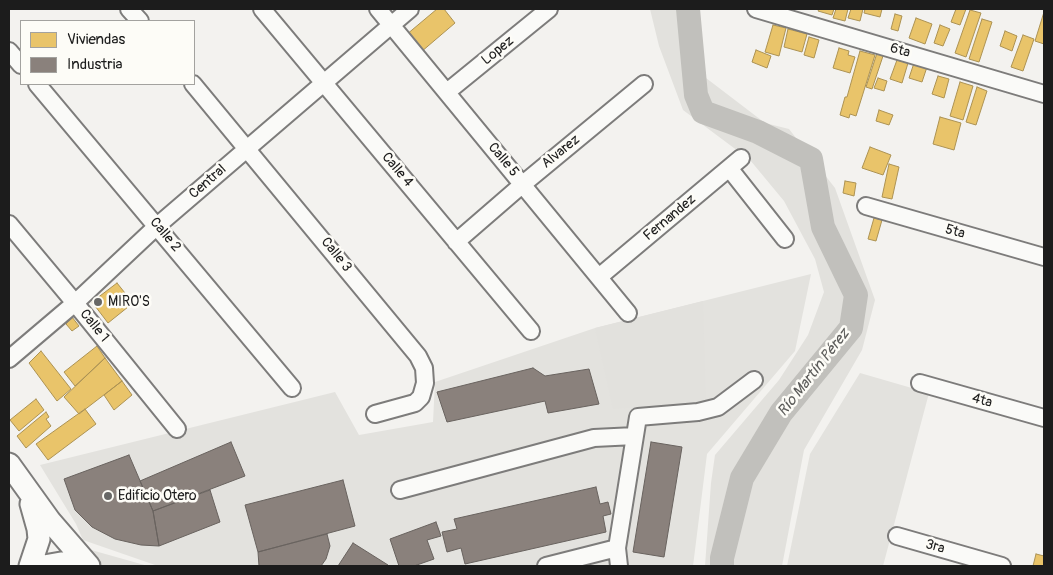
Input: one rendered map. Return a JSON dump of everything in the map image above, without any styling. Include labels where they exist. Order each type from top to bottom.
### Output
[{"type":"main road","points":[[15,472],[32,505],[38,529],[39,539],[30,566]]},
{"type":"main road","points":[[15,472],[50,521],[90,566]]},
{"type":"main road","points":[[44,566],[61,563],[82,566]]},
{"type":"street","points":[[129,9],[139,20]]},
{"type":"street","name":"Calle 4","points":[[262,9],[530,331]]},
{"type":"street","name":"Calle 5","points":[[378,9],[628,312]]},
{"type":"street","name":"Central","points":[[9,359],[75,303],[157,226],[247,147],[410,9]]},
{"type":"street","name":"Lopez","points":[[446,92],[549,9]]},
{"type":"street","name":"6ta","points":[[756,9],[1044,94]]},
{"type":"street","points":[[9,51],[20,65]]},
{"type":"street","name":"Alvarez","points":[[456,242],[644,84]]},
{"type":"street","name":"Calle 2","points":[[38,85],[292,388]]},
{"type":"street","name":"Calle 3","points":[[194,85],[418,356],[424,368],[426,382],[421,397],[415,404],[375,414]]},
{"type":"street","name":"Fernandez","points":[[599,277],[735,163],[785,239]]},
{"type":"street","name":"5ta","points":[[866,206],[1044,257]]},
{"type":"street","name":"Calle 1","points":[[9,224],[177,429]]},
{"type":"street","points":[[619,566],[617,548],[638,417],[698,412],[718,406],[754,380]]},
{"type":"street","name":"4ta","points":[[920,383],[1044,418]]},
{"type":"street","points":[[400,490],[594,438],[635,436]]},
{"type":"street","name":"3ra","points":[[897,536],[1002,566]]},
{"type":"street","points":[[546,566],[617,548]]},
{"type":"shaded area","points":[[650,9],[698,9],[706,78],[765,123],[789,129],[835,188],[875,300],[862,350],[804,450],[782,566],[705,566],[715,455],[779,380],[808,335],[824,292],[815,259],[784,201],[750,160],[683,110],[659,46]]},
{"type":"shaded area","points":[[811,274],[795,351],[707,454],[693,566],[158,566],[83,540],[76,524],[40,465],[335,392],[359,435],[433,422],[435,382],[595,328]]},
{"type":"shaded area","points":[[703,301],[706,402],[613,409],[595,328]]},
{"type":"shaded area","points":[[860,373],[929,393],[883,566],[787,566],[810,454]]},
{"type":"shaded area","points":[[77,546],[148,566],[97,566]]},
{"type":"building: Viviendas","points":[[437,9],[444,9],[455,23],[421,52],[406,35]]},
{"type":"building: Viviendas","points":[[819,9],[834,9],[832,15],[818,11]]},
{"type":"building: Viviendas","points":[[836,9],[848,9],[845,21],[833,18]]},
{"type":"building: Viviendas","points":[[851,9],[863,9],[860,21],[848,18]]},
{"type":"building: Viviendas","points":[[865,9],[882,9],[880,17],[864,13]]},
{"type":"building: Viviendas","points":[[956,9],[966,9],[960,25],[951,22]]},
{"type":"building: Viviendas","points":[[970,10],[981,13],[966,57],[955,53]]},
{"type":"building: Viviendas","points":[[1044,12],[1044,44],[1035,41]]},
{"type":"building: Viviendas","points":[[895,14],[902,16],[898,31],[891,29]]},
{"type":"building: Viviendas","points":[[916,18],[932,24],[925,44],[909,38]]},
{"type":"building: Viviendas","points":[[982,19],[992,22],[979,62],[969,59]]},
{"type":"building: Viviendas","points":[[773,25],[786,28],[779,56],[765,52]]},
{"type":"building: Viviendas","points":[[940,25],[950,29],[943,46],[934,43]]},
{"type":"building: Viviendas","points":[[788,29],[807,34],[802,52],[784,47]]},
{"type":"building: Viviendas","points":[[1005,31],[1017,36],[1012,51],[1000,46]]},
{"type":"building: Viviendas","points":[[1023,35],[1034,39],[1023,71],[1011,67]]},
{"type":"building: Viviendas","points":[[809,37],[819,40],[814,58],[804,55]]},
{"type":"building: Viviendas","points":[[839,48],[849,51],[848,55],[855,57],[850,73],[833,68]]},
{"type":"building: Viviendas","points":[[756,50],[771,56],[767,68],[752,62]]},
{"type":"building: Viviendas","points":[[878,50],[884,53],[872,89],[866,87]]},
{"type":"building: Viviendas","points":[[860,51],[875,55],[856,116],[850,114],[849,118],[840,115]]},
{"type":"building: Viviendas","points":[[897,60],[908,63],[902,83],[890,79]]},
{"type":"building: Viviendas","points":[[914,63],[927,67],[922,82],[909,78]]},
{"type":"building: Viviendas","points":[[938,76],[949,79],[944,98],[932,94]]},
{"type":"building: Viviendas","points":[[878,78],[887,81],[884,91],[874,88]]},
{"type":"building: Viviendas","points":[[960,82],[973,86],[963,120],[950,116]]},
{"type":"building: Viviendas","points":[[977,87],[987,91],[976,125],[966,122]]},
{"type":"building: Viviendas","points":[[879,110],[893,115],[889,125],[876,121]]},
{"type":"building: Viviendas","points":[[940,117],[961,123],[954,150],[933,144]]},
{"type":"building: Viviendas","points":[[870,147],[891,155],[883,175],[862,168]]},
{"type":"building: Viviendas","points":[[889,164],[899,167],[892,199],[882,197]]},
{"type":"building: Viviendas","points":[[845,181],[856,183],[854,196],[843,193]]},
{"type":"building: Viviendas","points":[[874,218],[882,220],[876,241],[868,239]]},
{"type":"building: Viviendas","points":[[117,283],[133,303],[108,323],[92,302]]},
{"type":"building: Viviendas","points":[[72,317],[79,326],[72,331],[66,324]]},
{"type":"building: Viviendas","points":[[97,346],[105,358],[75,386],[64,372]]},
{"type":"building: Viviendas","points":[[41,351],[71,389],[57,401],[29,363]]},
{"type":"building: Viviendas","points":[[105,358],[122,381],[79,414],[64,397]]},
{"type":"building: Viviendas","points":[[122,381],[132,395],[114,410],[104,395]]},
{"type":"building: Viviendas","points":[[36,399],[44,410],[19,431],[10,420]]},
{"type":"building: Viviendas","points":[[85,409],[96,424],[48,460],[36,444]]},
{"type":"building: Viviendas","points":[[46,412],[49,417],[46,419],[51,426],[26,448],[17,436]]},
{"type":"building: Viviendas","points":[[1036,554],[1044,556],[1044,566],[1033,566]]},
{"type":"building: Industria","points":[[533,368],[545,376],[589,369],[599,404],[548,413],[545,401],[447,422],[437,392]]},
{"type":"building: Industria","points":[[231,442],[245,476],[153,511],[140,481]]},
{"type":"building: Industria","points":[[651,442],[682,447],[664,557],[633,552]]},
{"type":"building: Industria","name":"Edificio Otero","points":[[129,455],[153,511],[159,546],[141,545],[115,539],[92,527],[75,510],[64,479]]},
{"type":"building: Industria","points":[[343,480],[355,526],[258,552],[245,505]]},
{"type":"building: Industria","points":[[596,487],[600,504],[608,502],[611,514],[603,516],[606,532],[465,564],[461,548],[447,552],[442,532],[457,529],[454,519]]},
{"type":"building: Industria","points":[[210,490],[220,522],[159,546],[153,511]]},
{"type":"building: Industria","points":[[436,522],[441,536],[427,540],[434,559],[414,566],[399,566],[390,539]]},
{"type":"building: Industria","points":[[327,534],[330,546],[326,559],[321,566],[259,566],[258,552]]},
{"type":"building: Industria","points":[[353,543],[388,565],[338,566]]},
{"type":"waterway","name":"Río Martín Pérez","points":[[688,9],[696,95],[703,112],[758,132],[811,159],[823,227],[856,295],[851,328],[781,413],[742,478],[722,558],[722,566]]},
{"type":"place","name":"MIRO'S","points":[[98,302]]},
{"type":"place","name":"Edificio Otero","points":[[108,496]]}]
